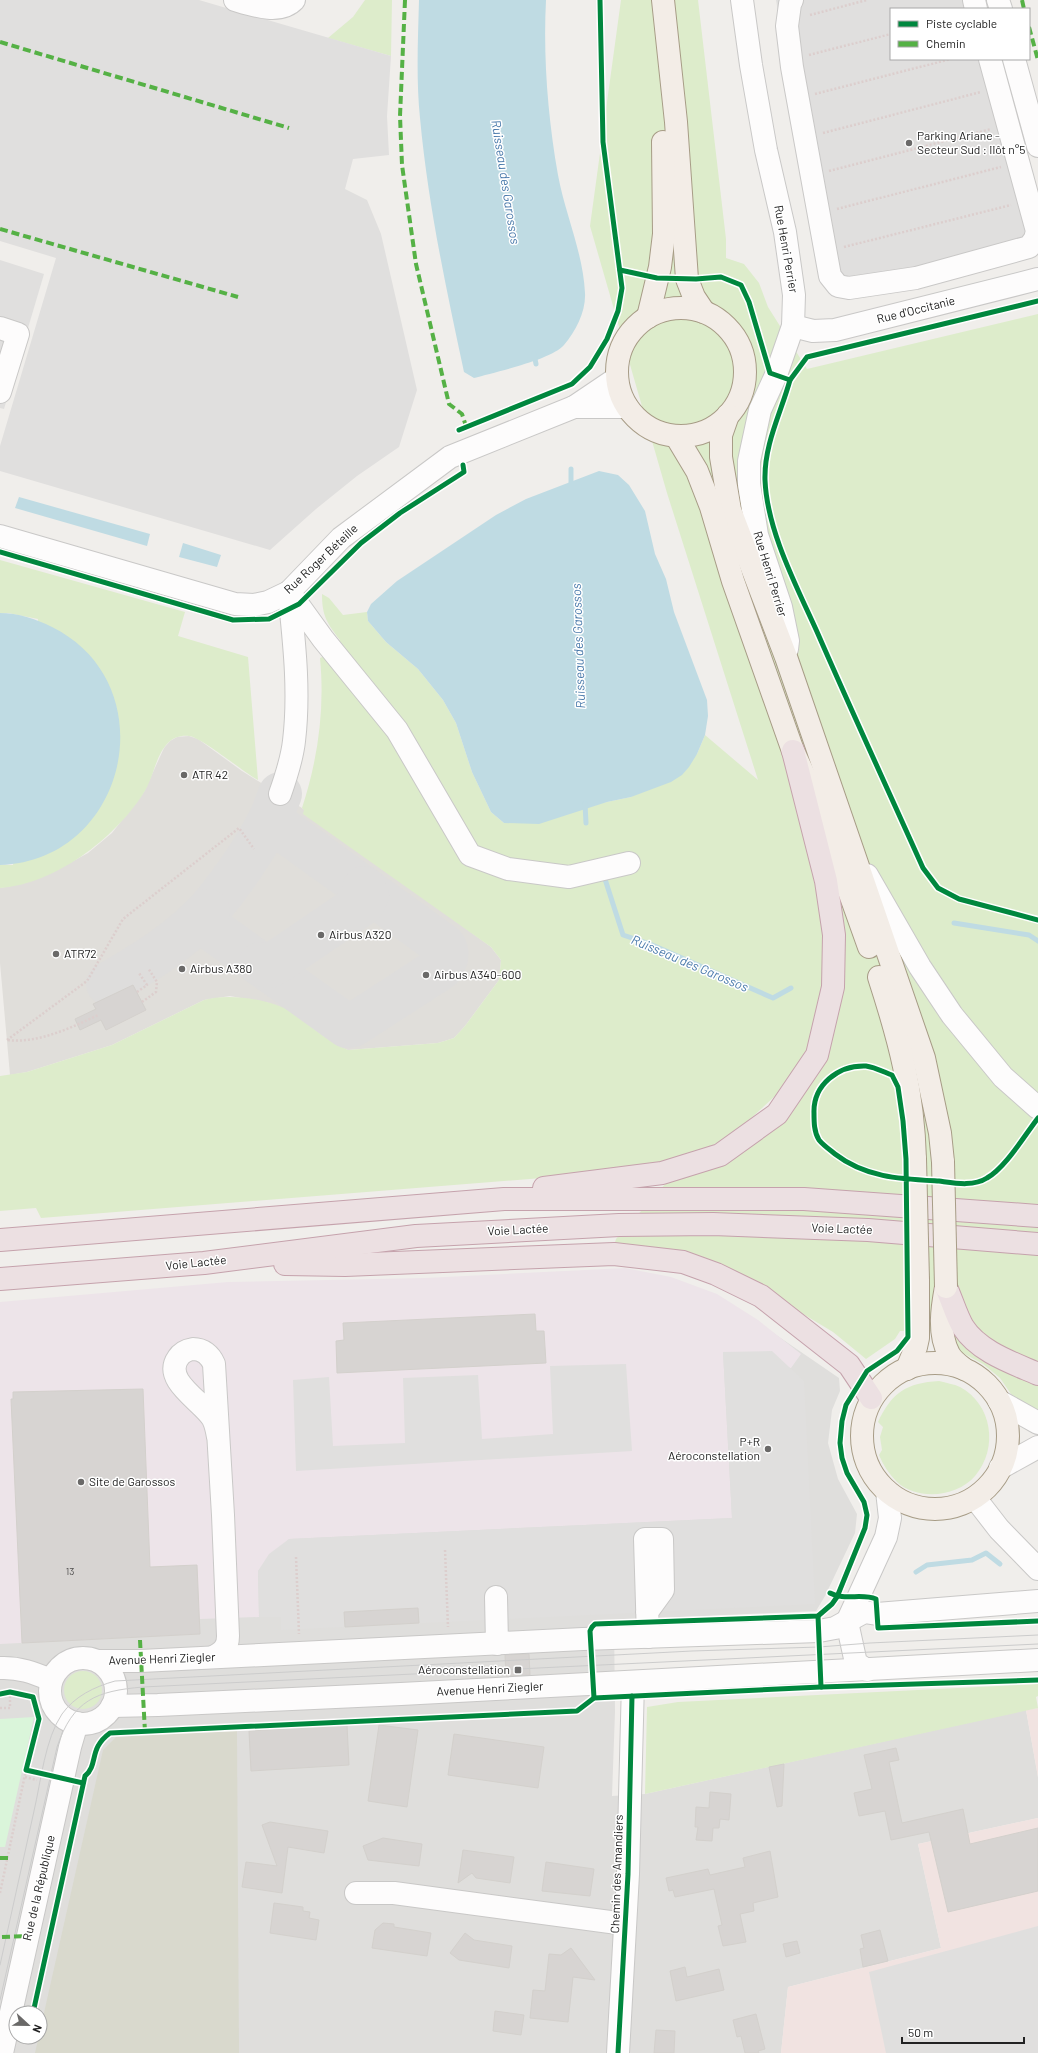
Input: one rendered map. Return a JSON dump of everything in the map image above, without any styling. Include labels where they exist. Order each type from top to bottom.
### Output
[{"type":"highway","points":[[504,1199],[545,1188],[662,1173],[720,1155],[777,1114],[817,1055],[833,987],[834,936],[826,881],[793,751]]},
{"type":"highway","points":[[0,1240],[504,1199],[804,1199],[1038,1216]]},
{"type":"highway","name":"Voie Lactée","points":[[0,1279],[204,1263],[416,1236],[619,1225],[713,1224],[868,1230],[1038,1244]]},
{"type":"highway","points":[[204,1263],[345,1265],[614,1254],[683,1262],[716,1274],[761,1296],[850,1364],[871,1398]]},
{"type":"highway","points":[[946,1287],[964,1327],[981,1345],[1001,1358],[1038,1374]]},
{"type":"main road","points":[[663,0],[676,122],[687,279],[694,297],[704,312]]},
{"type":"main road","points":[[648,317],[660,268],[664,234],[663,127],[666,34]]},
{"type":"main road","points":[[728,415],[713,428],[695,435],[676,436],[657,432],[640,422],[627,407],[620,393],[617,378],[619,354],[630,333],[648,317],[673,309],[704,312],[722,322],[735,338],[743,356],[745,377],[740,397],[728,415],[721,435],[721,457],[730,510],[786,657],[924,1058],[940,1133],[943,1162],[946,1287],[942,1308],[943,1336],[949,1355],[964,1369],[983,1381],[999,1401],[1006,1422],[1007,1446],[1000,1468],[992,1482],[975,1498],[958,1506],[944,1509],[930,1509],[907,1504],[887,1491],[873,1475],[865,1457],[862,1436],[865,1416],[871,1398],[894,1376],[907,1369],[926,1364],[945,1364],[964,1369]]},
{"type":"main road","points":[[676,436],[697,471],[711,507],[733,581],[793,751],[819,807],[894,1024],[910,1092],[914,1122],[918,1338],[916,1348],[907,1369]]},
{"type":"street","points":[[235,0],[255,6],[276,8],[294,0]]},
{"type":"street","name":"Rue Henri Perrier","points":[[742,0],[766,150],[789,261],[794,295],[793,326],[776,375],[760,410],[749,461],[749,484],[757,535],[780,607],[788,642],[786,657]]},
{"type":"street","points":[[792,0],[787,26],[792,67],[830,276],[838,286],[849,288],[916,278],[1029,248],[1035,239],[1037,231],[990,60]]},
{"type":"street","points":[[1014,60],[1038,146]]},
{"type":"street","name":"Rue d'Occitanie","points":[[793,326],[813,331],[835,330],[1038,279]]},
{"type":"street","points":[[0,328],[18,334],[0,392]]},
{"type":"street","name":"Rue Roger Béteille","points":[[0,536],[235,604],[254,605],[268,602],[289,592],[341,538],[450,457],[574,407],[617,378]]},
{"type":"street","name":"Rue Roger Béteille","points":[[574,407],[627,407]]},
{"type":"street","points":[[280,794],[289,767],[294,741],[296,705],[295,650],[289,592]]},
{"type":"street","points":[[289,592],[323,639],[397,730],[470,855],[508,869],[569,877],[629,863]]},
{"type":"street","points":[[851,848],[920,968],[952,1015],[1003,1077],[1035,1106]]},
{"type":"street","points":[[999,1401],[1038,1422]]},
{"type":"street","points":[[214,1657],[222,1652],[226,1647],[228,1636],[218,1437]]},
{"type":"street","points":[[1000,1468],[1038,1447]]},
{"type":"street","points":[[867,1670],[856,1663],[847,1622],[886,1537],[890,1518],[887,1491]]},
{"type":"street","points":[[975,1498],[999,1529],[1038,1569]]},
{"type":"street","points":[[648,1637],[647,1612],[663,1590],[654,1539]]},
{"type":"street","points":[[496,1597],[497,1644]]},
{"type":"street","name":"Avenue Henri Ziegler","points":[[99,1661],[111,1662],[648,1637],[818,1631],[835,1628],[864,1612],[877,1614],[1038,1601]]},
{"type":"street","points":[[79,1657],[99,1661],[105,1666],[114,1681],[115,1698],[112,1706],[105,1715],[96,1721],[85,1724],[65,1719],[52,1705],[50,1695],[51,1680],[61,1665],[70,1660],[79,1657]]},
{"type":"street","name":"Avenue Henri Ziegler","points":[[112,1706],[165,1705],[633,1682],[1038,1660]]},
{"type":"street","points":[[5,1675],[13,1668],[29,1671],[51,1680]]},
{"type":"street","name":"Chemin des Amandiers","points":[[618,2053],[626,1924],[633,1682]]},
{"type":"street","name":"Rue de la République","points":[[2,2053],[70,1747],[77,1723]]},
{"type":"street","name":"Chemin des Amandiers","points":[[356,1893],[394,1893],[626,1924]]},
{"type":"path","points":[[810,15],[868,0]]},
{"type":"path","points":[[807,55],[890,34]]},
{"type":"path","points":[[810,95],[947,60]]},
{"type":"path","points":[[822,133],[998,88]]},
{"type":"path","points":[[825,172],[1008,125]]},
{"type":"path","points":[[831,210],[1018,163]]},
{"type":"path","points":[[841,248],[1029,200]]},
{"type":"path","points":[[98,1015],[56,1033],[22,1040],[7,1040],[87,980],[123,919],[239,828],[254,849]]},
{"type":"path","points":[[142,1002],[156,992],[157,982],[148,968]]},
{"type":"path","points":[[137,992],[148,984],[139,974]]},
{"type":"path","points":[[445,1550],[448,1646]]},
{"type":"path","points":[[296,1557],[300,1653]]},
{"type":"path","points":[[0,1708],[10,1708],[5,1675]]},
{"type":"path","points":[[0,1893],[26,1770],[32,1772]]},
{"type":"path","points":[[25,1777],[37,1780]]},
{"type":"shaded area","points":[[0,0],[199,0],[391,56],[387,116],[389,155],[353,159],[345,189],[367,200],[381,234],[417,390],[399,447],[357,476],[316,509],[270,550],[0,471],[0,446],[56,258],[0,241]]},
{"type":"shaded area","name":"Parking Ariane - Secteur Sud : Ilôt n°5","points":[[776,0],[978,0],[981,8],[890,8],[890,60],[994,60],[1038,250],[847,298],[821,262]]},
{"type":"shaded area","points":[[0,260],[44,274],[4,409],[0,408]]},
{"type":"shaded area","points":[[189,736],[198,739],[242,771],[302,808],[491,947],[501,960],[499,980],[465,1026],[454,1038],[438,1043],[348,1050],[334,1045],[294,1013],[269,1003],[230,996],[204,1000],[112,1045],[27,1072],[10,1075],[0,963],[0,888],[25,883],[55,871],[88,853],[112,833],[144,792],[164,748],[170,741],[177,737]]},
{"type":"shaded area","points":[[625,1268],[671,1277],[717,1294],[758,1320],[801,1354],[791,1368],[723,1352],[732,1518],[289,1539],[258,1571],[259,1617],[200,1619],[200,1634],[0,1644],[0,1302],[228,1282],[425,1278]]},
{"type":"shaded area","points":[[0,1305],[753,1319],[839,1378],[840,1391],[832,1410],[828,1443],[838,1479],[857,1514],[855,1533],[825,1596],[816,1611],[614,1620],[615,1712],[612,1796],[645,1794],[1026,1710],[1038,1777],[1038,1818],[918,1844],[941,1948],[788,1987],[781,2053],[0,2053]]},
{"type":"shaded area","name":"P+R Aéroconstellation","points":[[772,1351],[804,1381],[815,1604],[281,1630],[281,1617],[259,1617],[258,1571],[269,1554],[289,1539],[732,1518],[723,1352]]},
{"type":"shaded area","points":[[626,1364],[632,1451],[296,1471],[293,1380],[329,1377],[333,1446],[405,1443],[403,1378],[478,1375],[482,1439],[553,1434],[550,1366]]},
{"type":"shaded area","points":[[1038,1708],[1038,1777],[1026,1710]]},
{"type":"shaded area","points":[[237,1730],[239,2053],[35,2053],[37,2045],[48,2045],[48,2005],[46,2005],[103,1750],[116,1737]]},
{"type":"shaded area","points":[[1038,1818],[1038,2053],[781,2053],[788,1987],[941,1948],[918,1844]]},
{"type":"shaded area","points":[[1038,1926],[1038,2053],[886,2053],[869,1972]]},
{"type":"green space","points":[[365,0],[392,0],[391,56],[328,38],[353,17]]},
{"type":"green space","points":[[621,0],[698,0],[726,239],[726,258],[744,264],[759,283],[768,307],[807,369],[1038,314],[1038,1414],[1011,1394],[1000,1378],[983,1364],[961,1352],[951,1331],[900,1331],[895,1339],[866,1359],[833,1332],[735,1273],[614,1246],[616,1239],[667,1182],[759,1133],[775,1096],[734,1134],[692,1156],[629,1171],[41,1218],[36,1208],[0,1211],[0,1076],[27,1072],[112,1045],[204,1000],[226,997],[238,997],[275,1004],[295,1014],[327,1039],[348,1050],[438,1043],[454,1038],[465,1026],[499,980],[501,960],[491,947],[303,814],[304,810],[302,808],[308,790],[319,734],[322,696],[320,658],[327,655],[387,732],[458,857],[464,848],[332,649],[340,640],[324,614],[322,594],[329,598],[343,615],[367,612],[368,621],[386,642],[418,669],[443,700],[456,723],[472,772],[491,812],[504,823],[631,797],[697,754],[705,735],[758,780],[667,493],[590,226]]},
{"type":"green space","points":[[0,560],[185,612],[178,636],[248,657],[258,780],[195,738],[181,736],[171,740],[164,747],[147,788],[143,794],[131,811],[100,842],[62,868],[41,878],[21,885],[0,888],[0,865],[13,865],[38,619],[8,613],[0,613]]},
{"type":"green space","points":[[939,1381],[960,1387],[971,1395],[979,1404],[985,1415],[989,1440],[983,1465],[975,1476],[967,1483],[948,1492],[926,1494],[906,1488],[897,1482],[886,1469],[879,1455],[882,1450],[880,1437],[883,1427],[878,1422],[889,1403],[902,1391],[918,1384]]},
{"type":"green space","points":[[83,1671],[93,1674],[99,1680],[102,1690],[99,1700],[93,1706],[83,1709],[73,1706],[67,1700],[64,1690],[67,1680],[73,1674]]},
{"type":"green space","points":[[1038,1684],[1038,1696],[1036,1697],[1038,1708],[645,1794],[647,1707],[678,1702]]},
{"type":"green space","points":[[34,1717],[5,1847],[0,1847],[0,1719]]},
{"type":"water","points":[[419,0],[546,0],[545,44],[551,132],[561,190],[584,278],[584,307],[572,334],[564,345],[557,350],[547,356],[522,365],[474,378],[464,372],[444,277],[423,150],[418,89]]},
{"type":"water","points":[[599,471],[618,475],[629,485],[645,511],[655,554],[666,579],[674,612],[707,700],[708,716],[705,735],[697,754],[689,767],[682,775],[671,782],[631,797],[607,802],[539,824],[504,823],[491,812],[472,772],[456,723],[443,700],[418,669],[386,642],[368,621],[367,612],[371,604],[397,581],[496,515],[526,499]]},
{"type":"water","points":[[19,497],[150,534],[147,546],[15,508]]},
{"type":"water","points":[[183,543],[221,555],[217,567],[179,557]]},
{"type":"water","points":[[0,613],[20,615],[46,624],[88,653],[110,688],[120,726],[117,766],[103,803],[78,834],[44,856],[0,865]]},
{"type":"building","points":[[133,985],[146,1010],[106,1030],[101,1020],[80,1030],[75,1019],[96,1009],[93,1004]]},
{"type":"building","points":[[535,1314],[536,1331],[544,1331],[546,1363],[337,1373],[336,1341],[344,1340],[343,1323]]},
{"type":"building","name":"Site de Garossos","points":[[143,1389],[150,1567],[197,1565],[200,1634],[22,1643],[11,1399],[13,1399],[13,1392]]},
{"type":"building","points":[[418,1608],[419,1623],[345,1627],[344,1612]]},
{"type":"building","points":[[529,1654],[530,1675],[506,1676],[505,1655]]},
{"type":"building","points":[[347,1725],[349,1765],[251,1771],[249,1731]]},
{"type":"building","points":[[379,1725],[418,1730],[407,1807],[368,1801]]},
{"type":"building","points":[[454,1734],[544,1747],[538,1788],[448,1775]]},
{"type":"building","points":[[896,1748],[899,1760],[889,1762],[902,1823],[963,1809],[970,1844],[1038,1828],[1038,1891],[948,1912],[929,1832],[891,1840],[885,1811],[859,1816],[854,1793],[872,1789],[864,1755]]},
{"type":"building","points":[[784,1764],[782,1806],[777,1807],[769,1767]]},
{"type":"building","points":[[710,1792],[731,1794],[729,1820],[720,1819],[719,1828],[713,1828],[712,1841],[696,1840],[698,1827],[695,1827],[696,1807],[709,1808]]},
{"type":"building","points":[[270,1822],[328,1831],[324,1853],[288,1847],[282,1893],[242,1887],[246,1862],[277,1866],[262,1825]]},
{"type":"building","points":[[383,1838],[422,1844],[419,1866],[368,1860],[363,1846]]},
{"type":"building","points":[[463,1850],[514,1857],[510,1883],[476,1878],[472,1873],[458,1883]]},
{"type":"building","points":[[770,1851],[778,1897],[753,1903],[754,1911],[740,1914],[746,1942],[723,1946],[718,1926],[722,1925],[714,1889],[675,1897],[673,1890],[669,1891],[666,1878],[708,1869],[710,1875],[745,1867],[743,1858]]},
{"type":"building","points":[[546,1862],[594,1869],[590,1896],[542,1891]]},
{"type":"building","points":[[274,1903],[303,1907],[303,1911],[310,1912],[309,1918],[319,1920],[316,1940],[270,1933]]},
{"type":"building","points":[[383,1923],[394,1924],[394,1927],[431,1933],[427,1956],[372,1948],[375,1930]]},
{"type":"building","points":[[880,1930],[888,1961],[863,1967],[860,1949],[864,1948],[861,1935]]},
{"type":"building","points":[[465,1933],[474,1940],[512,1946],[509,1968],[459,1960],[450,1953]]},
{"type":"building","points":[[797,1941],[800,1953],[786,1957],[783,1944]]},
{"type":"building","points":[[571,1948],[595,1980],[573,1977],[568,2022],[530,2018],[533,1990],[545,1991],[549,1954],[561,1955]]},
{"type":"building","points":[[685,1967],[687,1977],[719,1969],[724,1990],[676,2001],[670,1971]]},
{"type":"building","points":[[495,2011],[524,2015],[521,2035],[493,2031]]},
{"type":"building","points":[[756,2014],[765,2049],[758,2051],[759,2053],[745,2053],[741,2036],[737,2037],[733,2020]]},
{"type":"building","points":[[656,2030],[675,2031],[674,2053],[654,2053]]},
{"type":"waterway","name":"Ruisseau des Garossos","points":[[534,354],[536,364]]},
{"type":"waterway","name":"Ruisseau des Garossos","points":[[571,469],[571,486]]},
{"type":"waterway","name":"Ruisseau des Garossos","points":[[585,804],[586,823]]},
{"type":"waterway","name":"Ruisseau des Garossos","points":[[604,876],[623,935],[650,944],[773,998],[791,988]]},
{"type":"waterway","name":"Ruisseau des Garossos","points":[[954,923],[1029,935],[1038,941]]},
{"type":"waterway","points":[[916,1572],[927,1565],[972,1560],[986,1553],[1000,1564]]},
{"type":"taxiway","points":[[272,815],[243,865],[208,911],[207,919],[210,928],[347,1026],[353,1025],[441,968],[446,957],[444,946],[275,824],[272,815],[280,794]]},
{"type":"taxiway","points":[[260,964],[270,966],[362,904],[367,895],[364,888]]},
{"type":"taxiway","points":[[108,984],[148,960],[173,942],[185,933],[208,911]]},
{"type":"tram line","points":[[0,1965],[44,1761],[51,1735],[62,1714],[73,1702],[92,1689],[107,1683],[115,1681],[692,1651],[819,1647],[870,1643],[1038,1635]]},
{"type":"tram line","points":[[0,2000],[57,1747],[63,1731],[79,1708],[99,1695],[112,1691],[143,1687],[1038,1644]]},
{"type":"marked path","points":[[405,0],[400,116],[402,165],[416,264],[449,404],[462,414],[466,426]]},
{"type":"marked path","points":[[1022,0],[1024,8]]},
{"type":"marked path","points":[[1030,31],[1038,60]]},
{"type":"marked path","points":[[0,42],[289,128]]},
{"type":"marked path","points":[[0,229],[238,297]]},
{"type":"marked path","points":[[140,1640],[145,1732]]},
{"type":"marked path","points":[[0,1858],[8,1858]]},
{"type":"marked path","points":[[2,1937],[28,1936]]},
{"type":"cycle path","points":[[459,430],[572,384],[590,367],[607,339],[618,311],[622,288],[603,142],[600,0]]},
{"type":"cycle path","points":[[620,270],[657,278],[696,279],[721,277],[741,285],[749,302],[770,373],[790,380],[770,441],[765,467],[767,499],[777,539],[784,558],[923,868],[938,888],[959,899],[1038,920]]},
{"type":"cycle path","points":[[790,380],[807,357],[1038,301]]},
{"type":"cycle path","points":[[0,552],[233,620],[269,619],[299,604],[361,543],[400,513],[464,472],[463,465]]},
{"type":"cycle path","points":[[594,1698],[590,1631],[595,1624],[818,1616],[832,1604],[837,1597],[865,1528],[867,1515],[864,1502],[847,1473],[842,1458],[840,1443],[842,1421],[846,1405],[867,1371],[897,1351],[908,1337],[906,1159],[903,1121],[898,1087],[892,1075],[876,1068],[866,1066],[856,1067],[837,1073],[823,1086],[818,1094],[814,1113],[815,1130],[819,1140],[835,1154],[859,1168],[872,1173],[898,1178],[912,1179],[939,1181],[963,1184],[982,1181],[1001,1167],[1038,1118]]},
{"type":"cycle path","points":[[830,1593],[847,1597],[871,1597],[876,1599],[878,1628],[1038,1621]]},
{"type":"cycle path","points":[[818,1616],[821,1687]]},
{"type":"cycle path","points":[[35,2005],[85,1776],[92,1766],[96,1750],[103,1739],[110,1733],[577,1711],[594,1698],[821,1687],[1038,1680]]},
{"type":"cycle path","points":[[0,1694],[10,1692],[33,1697],[39,1719],[26,1770],[83,1783]]},
{"type":"cycle path","points":[[618,2053],[628,1874],[632,1696]]},
{"type":"place","name":"Parking Ariane - Secteur Sud : Ilôt n°5","points":[[909,143]]},
{"type":"place","name":"ATR 42","points":[[184,775]]},
{"type":"place","name":"Airbus A320","points":[[321,935]]},
{"type":"place","name":"ATR72","points":[[56,954]]},
{"type":"place","name":"Airbus A380","points":[[182,969]]},
{"type":"place","name":"Airbus A340-600","points":[[426,975]]},
{"type":"place","name":"P+R Aéroconstellation","points":[[768,1449]]},
{"type":"place","name":"Site de Garossos","points":[[81,1482]]},
{"type":"place","name":"Aéroconstellation","points":[[518,1670]]}]
